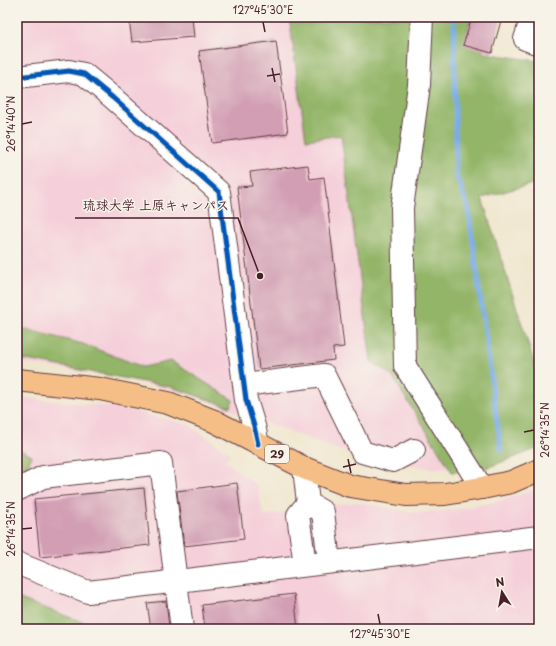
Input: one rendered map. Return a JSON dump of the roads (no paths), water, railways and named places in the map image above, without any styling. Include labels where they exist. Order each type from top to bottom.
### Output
[{"type":"main road","name":"29","points":[[17,380],[100,389],[168,402],[214,421],[304,468],[350,486],[406,495],[445,494],[511,482],[539,470]]},
{"type":"street","points":[[422,17],[419,85],[402,208],[406,366],[482,488]]},
{"type":"street","points":[[532,17],[525,39],[539,44]]},
{"type":"street","points":[[17,77],[68,71],[84,74],[119,103],[218,192],[246,400],[258,444]]},
{"type":"street","points":[[244,385],[324,375],[362,452],[393,461],[414,450]]},
{"type":"street","points":[[17,490],[43,477],[161,463],[182,629]]},
{"type":"street","points":[[304,468],[308,503],[298,515],[305,565]]},
{"type":"street","points":[[308,503],[323,512],[330,562]]},
{"type":"street","points":[[17,564],[88,592],[539,537]]},
{"type":"waterway","points":[[454,17],[456,175],[468,207],[501,450]]},
{"type":"place","name":"琉球大学 上原キャンパス","points":[[260,276]]}]
